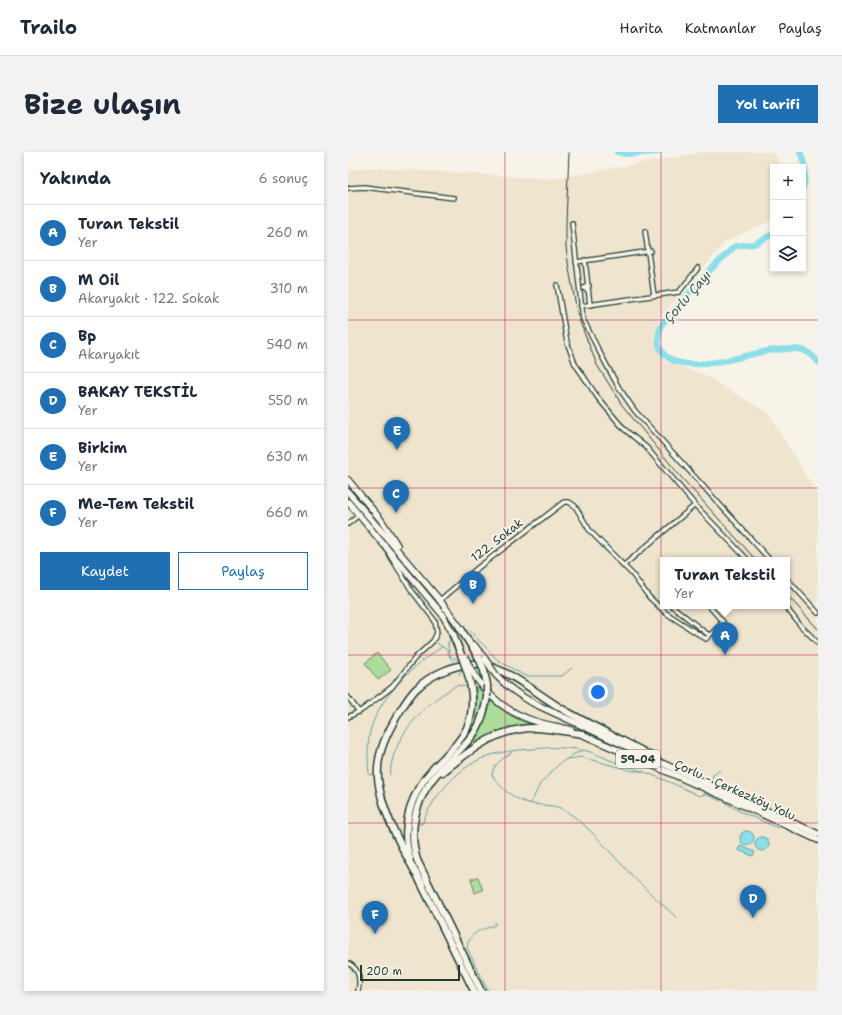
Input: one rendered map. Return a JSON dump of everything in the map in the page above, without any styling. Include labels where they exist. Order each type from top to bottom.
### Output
[{"type":"highway","points":[[460,628],[482,658],[487,685],[487,697],[483,714],[476,731],[468,742],[430,782],[419,800],[413,829],[415,854],[474,991]]},
{"type":"highway","points":[[422,884],[410,856],[408,847],[407,829],[409,812],[421,783],[453,748],[466,728],[472,706],[473,695],[469,669],[452,632]]},
{"type":"highway","points":[[481,991],[409,862],[384,806],[380,788],[378,769],[384,741],[395,719],[416,689],[435,675],[450,669],[473,664],[486,665],[512,677],[564,710],[634,746],[656,760]]},
{"type":"highway","points":[[419,800],[442,772],[480,743],[500,734],[517,729],[536,728],[583,734]]},
{"type":"main road","points":[[348,480],[390,533],[405,560]]},
{"type":"main road","points":[[348,492],[440,600],[460,628]]},
{"type":"main road","points":[[348,502],[442,614],[452,632]]},
{"type":"main road","points":[[359,514],[364,510]]},
{"type":"main road","name":"Çorlu - Çerkezköy Yolu","points":[[482,658],[506,685],[533,703],[818,834]]},
{"type":"main road","name":"Çorlu - Çerkezköy Yolu","points":[[469,669],[484,690],[510,711],[532,721],[565,728],[583,734],[818,840]]},
{"type":"street","points":[[348,188],[364,187],[454,198]]},
{"type":"street","points":[[572,223],[581,292],[581,306],[584,318],[599,352],[619,388],[635,411],[767,557]]},
{"type":"street","points":[[644,231],[649,251],[654,296]]},
{"type":"street","points":[[576,262],[649,251]]},
{"type":"street","points":[[585,260],[590,305]]},
{"type":"street","points":[[581,306],[679,292],[698,268]]},
{"type":"street","points":[[557,285],[567,342],[575,364],[598,398],[624,429],[646,447],[695,505],[745,557]]},
{"type":"street","name":"122. Sokak","points":[[440,600],[475,570],[564,502],[569,502],[575,506],[590,531],[623,566]]},
{"type":"street","points":[[660,607],[649,597],[623,566],[695,505]]},
{"type":"street","points":[[348,524],[359,514]]},
{"type":"street","points":[[348,717],[359,712],[392,687],[415,658],[433,641],[437,634],[436,621],[412,591],[403,574],[377,537]]},
{"type":"street","points":[[790,582],[818,613]]},
{"type":"street","points":[[662,609],[706,639],[723,622],[712,609]]},
{"type":"street","points":[[676,609],[710,635]]},
{"type":"street","points":[[787,609],[800,625],[818,643]]},
{"type":"street","points":[[348,697],[359,712]]},
{"type":"street","points":[[348,963],[355,967],[358,972],[360,985],[358,991]]},
{"type":"shaded area","points":[[703,152],[774,152],[780,164],[770,164],[770,221],[726,241],[688,287],[659,318],[654,339],[664,361],[703,374],[769,414],[818,495],[818,991],[348,991],[348,171],[366,167],[553,179]]},
{"type":"green space","points":[[377,653],[391,670],[378,680],[365,663]]},
{"type":"green space","points":[[473,667],[481,667],[484,682]]},
{"type":"green space","points":[[477,687],[484,694],[481,709],[470,733],[461,745],[474,716]]},
{"type":"green space","points":[[490,701],[511,716],[531,725],[503,731],[476,743],[474,739],[483,725]]},
{"type":"green space","points":[[478,877],[483,890],[475,893],[471,879]]},
{"type":"water","points":[[744,831],[750,831],[754,835],[754,841],[750,845],[744,845],[740,841],[740,835]]},
{"type":"water","points":[[759,837],[765,837],[769,841],[769,847],[765,851],[759,851],[755,847],[755,841]]},
{"type":"water","points":[[740,846],[755,852],[753,856],[738,850]]},
{"type":"waterway","name":"Çorlu Çayı","points":[[617,152],[626,154],[659,152]]},
{"type":"waterway","name":"Çorlu Çayı","points":[[800,152],[804,164]]},
{"type":"waterway","name":"Çorlu Çayı","points":[[770,236],[754,244],[735,246],[706,274],[662,324],[658,336],[660,348],[667,357],[678,362],[691,364],[720,362],[767,351],[790,349],[805,351],[818,362]]},
{"type":"waterway","points":[[470,631],[498,660],[525,676],[562,676],[572,668]]},
{"type":"waterway","points":[[448,637],[450,640],[448,644]]},
{"type":"waterway","points":[[437,643],[447,650],[450,657]]},
{"type":"waterway","points":[[448,643],[449,652]]},
{"type":"waterway","points":[[375,774],[369,775],[368,743],[370,732],[380,707],[388,695],[409,673],[431,654],[442,647]]},
{"type":"waterway","points":[[451,654],[450,657],[454,662]]},
{"type":"waterway","points":[[453,657],[459,661]]},
{"type":"waterway","points":[[459,675],[462,668]]},
{"type":"waterway","points":[[390,775],[396,748],[411,724],[442,694],[457,685],[468,687]]},
{"type":"waterway","points":[[418,823],[422,824],[433,802],[449,782],[459,773],[480,759],[491,755],[517,750],[560,748],[587,751],[656,777],[699,796],[705,794]]},
{"type":"waterway","points":[[531,803],[540,784],[558,765],[574,754],[582,751]]},
{"type":"waterway","points":[[512,752],[494,768],[492,775],[500,785],[515,798],[521,801],[558,807],[566,811],[582,823],[636,879],[676,917]]},
{"type":"waterway","points":[[568,759],[581,757],[633,771],[643,771]]},
{"type":"waterway","points":[[712,779],[713,775],[720,770]]},
{"type":"waterway","points":[[705,794],[721,801]]},
{"type":"waterway","points":[[726,803],[739,811],[778,828]]},
{"type":"waterway","points":[[488,991],[467,948],[470,938],[476,932],[495,925],[495,922]]},
{"type":"railway","points":[[569,152],[566,247],[578,317],[597,365],[622,405],[681,477],[753,557]]},
{"type":"railway","points":[[790,598],[818,629]]},
{"type":"place","name":"Birkim","points":[[397,450]]},
{"type":"place","name":"Bp","points":[[396,513]]},
{"type":"place","name":"M Oil","points":[[473,604]]},
{"type":"place","name":"Turan Tekstil","points":[[725,655]]},
{"type":"place","name":"BAKAY TEKSTİL","points":[[753,918]]},
{"type":"place","name":"Me-Tem Tekstil","points":[[375,934]]}]
